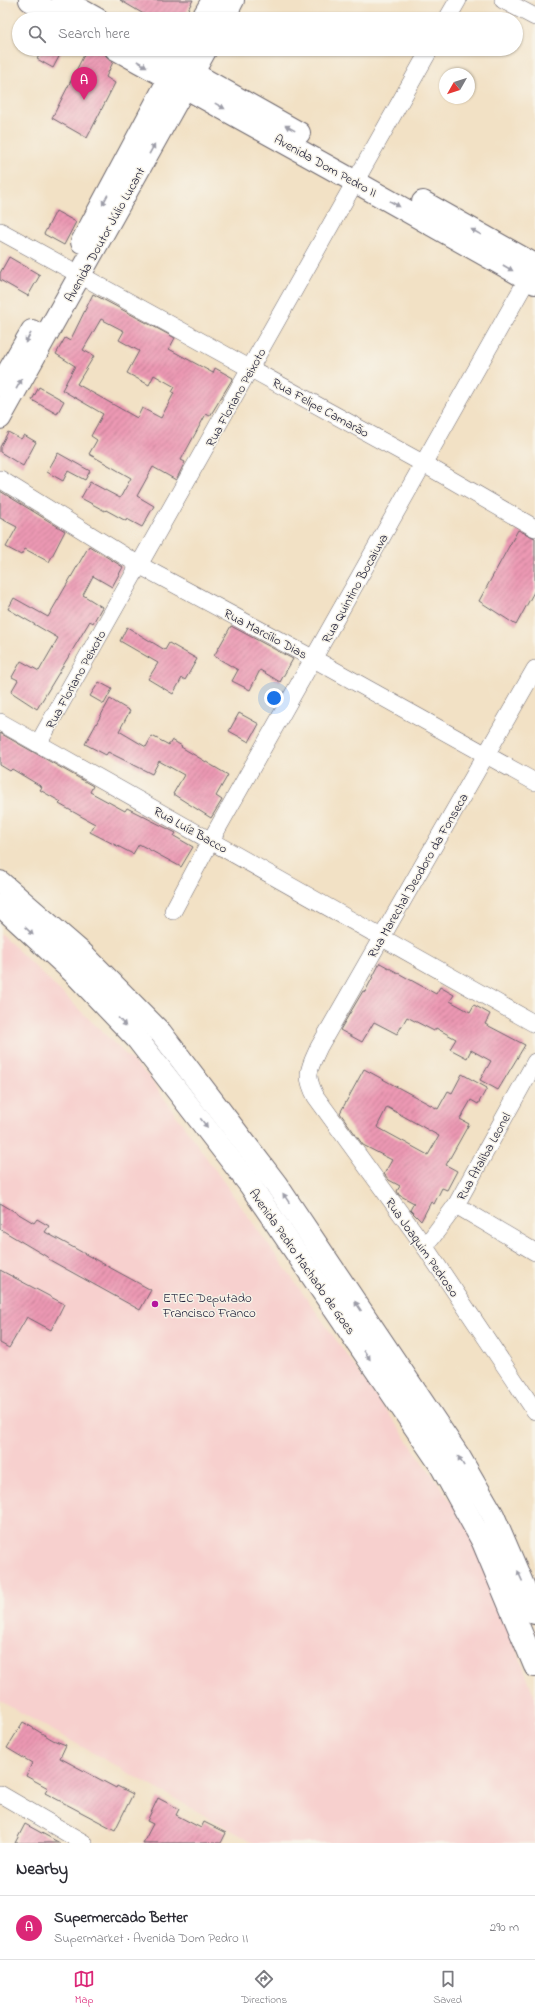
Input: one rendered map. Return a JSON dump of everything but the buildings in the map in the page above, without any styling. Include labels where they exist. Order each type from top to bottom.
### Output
[{"type":"street","points":[[30,0],[51,12]]},
{"type":"street","points":[[63,0],[84,12]]},
{"type":"street","points":[[206,12],[213,0]]},
{"type":"street","points":[[227,12],[233,0]]},
{"type":"street","points":[[451,12],[458,0]]},
{"type":"street","points":[[503,0],[535,17]]},
{"type":"street","name":"Avenida Dom Pedro II","points":[[137,56],[182,71]]},
{"type":"street","name":"Avenida Dom Pedro II","points":[[160,56],[182,71],[358,174],[533,273]]},
{"type":"street","name":"Avenida Doutor Júlio Lucant","points":[[0,418],[74,272],[182,71],[198,56]]},
{"type":"street","name":"Rua Floriano Peixoto","points":[[38,744],[251,369],[358,174],[426,56]]},
{"type":"street","name":"Rua Felipe Camarão","points":[[0,232],[424,464],[535,528]]},
{"type":"street","name":"Avenida Doutor Júlio Lucant","points":[[0,386],[74,272]]},
{"type":"street","name":"Rua Quintino Bocaiuva","points":[[173,911],[211,840],[533,273]]},
{"type":"street","name":"Rua Marcílio Dias","points":[[0,478],[139,566],[314,659],[535,782]]},
{"type":"street","name":"Rua Marechal Deodoro da Fonseca","points":[[309,1085],[308,1077],[310,1068],[319,1047],[535,669]]},
{"type":"street","name":"Rua Luíz Bacco","points":[[0,722],[211,840],[380,938],[535,1024]]},
{"type":"street","name":"Avenida Pedro Machado de Goes","points":[[0,882],[82,953],[161,1033],[276,1184],[460,1458],[492,1515],[535,1612]]},
{"type":"street","name":"Avenida Pedro Machado de Goes","points":[[0,905],[74,973],[138,1040],[259,1198],[440,1464],[483,1542],[535,1666]]},
{"type":"street","name":"Rua Ataliba Leonel","points":[[425,1247],[456,1205],[535,1062]]},
{"type":"street","name":"Rua Joaquim Pedroso","points":[[309,1085],[316,1097],[425,1247],[535,1411]]},
{"type":"street","points":[[456,1205],[535,1252]]},
{"type":"street","points":[[0,1794],[84,1843]]},
{"type":"shaded area","name":"ETEC Deputado Francisco Franco","points":[[0,933],[149,1077],[472,1531],[535,1698],[535,1843],[254,1843],[0,1701]]},
{"type":"place","name":"Supermercado Better","points":[[84,100]]},
{"type":"place","name":"ETEC Deputado Francisco Franco","points":[[155,1304]]}]
